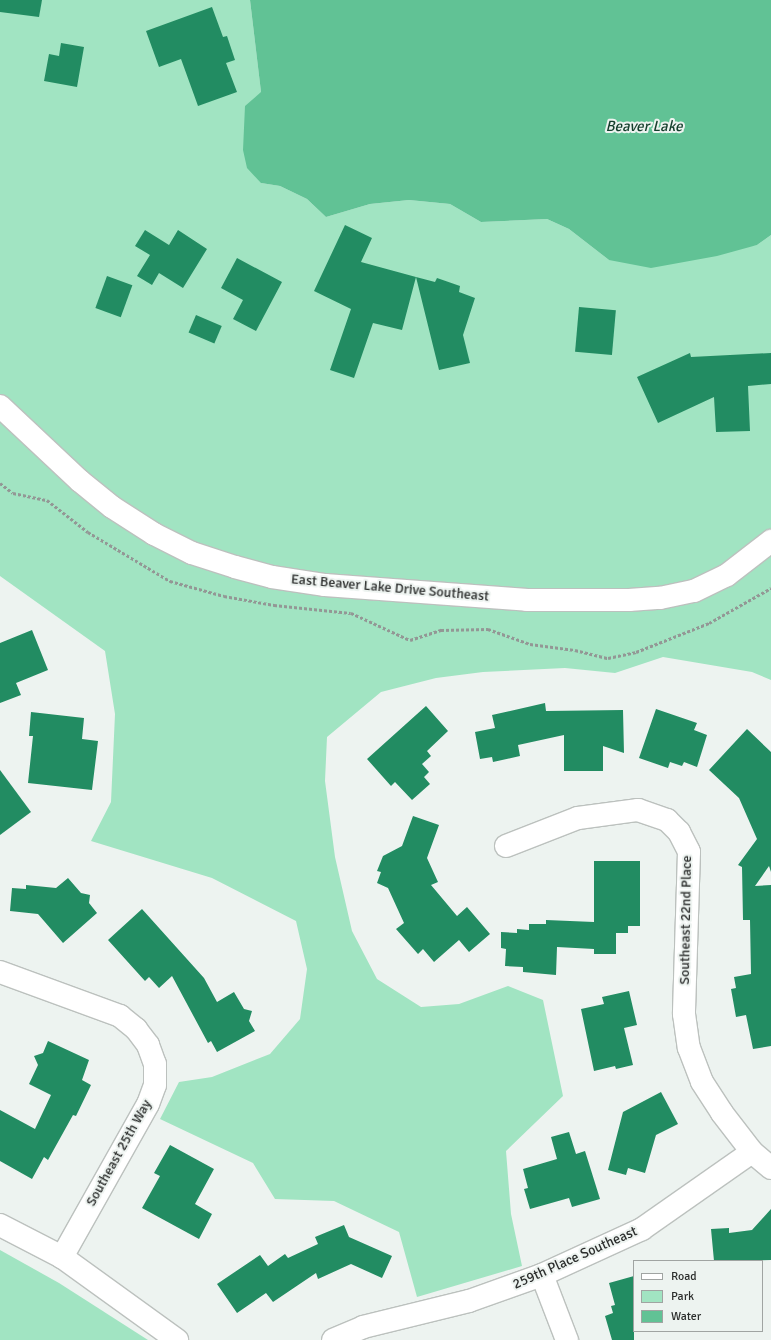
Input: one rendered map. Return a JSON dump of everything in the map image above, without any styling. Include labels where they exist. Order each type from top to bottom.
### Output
[{"type":"street","name":"East Beaver Lake Drive Southeast","points":[[0,406],[80,480],[112,507],[154,534],[192,553],[272,577],[325,585],[527,600],[629,600],[660,598],[694,591],[726,575],[771,541]]},
{"type":"street","name":"Southeast 22nd Place","points":[[506,846],[578,818],[638,810],[667,820],[679,832],[689,852],[684,1014],[689,1048],[702,1082],[722,1113],[752,1152],[771,1168]]},
{"type":"street","name":"Southeast 25th Way","points":[[0,972],[120,1016],[136,1029],[148,1045],[155,1064],[155,1085],[148,1104],[62,1257]]},
{"type":"street","name":"259th Place Southeast","points":[[333,1340],[363,1327],[469,1301],[542,1276],[642,1229],[752,1152]]},
{"type":"street","points":[[0,1225],[62,1257],[177,1340]]},
{"type":"street","points":[[542,1276],[567,1340]]},
{"type":"green space","points":[[0,0],[250,0],[261,92],[261,183],[280,186],[307,199],[326,217],[370,204],[409,200],[450,204],[481,222],[547,219],[569,229],[609,260],[757,245],[771,235],[771,680],[752,672],[663,657],[615,673],[565,668],[483,672],[436,678],[381,692],[327,737],[325,781],[335,857],[352,931],[377,979],[421,1007],[459,1004],[508,986],[543,1000],[563,1096],[506,1151],[511,1214],[522,1266],[417,1297],[399,1232],[334,1201],[275,1199],[253,1163],[160,1119],[179,1082],[212,1077],[270,1054],[300,1019],[307,969],[296,921],[212,878],[91,841],[111,802],[115,714],[105,651],[0,576]]},
{"type":"green space","points":[[0,1250],[59,1283],[148,1340],[0,1340]]},
{"type":"water","name":"Beaver Lake","points":[[250,0],[771,0],[771,235],[757,245],[717,256],[651,268],[609,260],[569,229],[547,219],[481,222],[450,204],[409,200],[370,204],[326,217],[307,199],[280,186],[261,183],[247,168],[243,150],[245,106],[261,92]]},
{"type":"building","points":[[0,0],[42,0],[39,17],[0,12]]},
{"type":"building","points":[[212,7],[223,37],[227,36],[235,60],[226,63],[237,92],[198,106],[181,59],[159,67],[146,31]]},
{"type":"building","points":[[61,43],[84,47],[77,87],[44,81],[49,54],[59,56]]},
{"type":"building","points":[[345,225],[372,238],[361,262],[416,277],[402,330],[373,323],[354,378],[330,370],[351,309],[314,291]]},
{"type":"building","points":[[145,230],[169,245],[178,230],[207,249],[183,288],[159,273],[152,285],[137,276],[150,255],[135,246]]},
{"type":"building","points":[[237,258],[282,282],[256,331],[233,319],[243,300],[221,288]]},
{"type":"building","points":[[107,276],[132,285],[121,317],[95,308]]},
{"type":"building","points":[[416,277],[435,282],[437,278],[460,286],[459,292],[475,298],[463,335],[470,363],[439,370]]},
{"type":"building","points":[[579,307],[616,310],[612,355],[575,352]]},
{"type":"building","points":[[196,315],[222,326],[214,343],[189,332]]},
{"type":"building","points":[[690,353],[691,357],[771,353],[771,384],[748,386],[750,431],[716,432],[714,397],[658,423],[637,377]]},
{"type":"building","points":[[32,630],[48,670],[16,683],[21,695],[0,703],[0,643]]},
{"type":"building","points":[[545,703],[546,711],[623,710],[624,753],[603,746],[603,771],[564,771],[564,735],[518,745],[520,756],[493,762],[492,757],[480,759],[475,732],[495,728],[492,715]]},
{"type":"building","points":[[426,706],[448,731],[427,751],[431,756],[422,764],[429,772],[424,777],[430,784],[412,800],[395,782],[391,786],[367,759]]},
{"type":"building","points":[[656,709],[697,723],[694,730],[707,735],[697,767],[684,762],[682,766],[670,762],[668,768],[639,758]]},
{"type":"building","points":[[31,712],[84,718],[82,739],[98,741],[92,790],[28,783],[33,736],[29,736]]},
{"type":"building","points":[[747,729],[771,752],[771,872],[769,866],[755,886],[771,885],[771,1046],[753,1049],[746,1015],[736,1017],[731,989],[736,988],[734,977],[751,974],[750,920],[743,920],[742,867],[738,865],[757,839],[739,798],[709,770]]},
{"type":"building","points":[[0,770],[31,812],[0,835]]},
{"type":"building","points":[[413,816],[439,825],[427,858],[438,882],[431,885],[457,916],[467,907],[490,934],[469,952],[459,940],[434,962],[423,949],[418,954],[396,929],[404,923],[388,888],[377,883],[381,872],[377,871],[383,856],[402,846]]},
{"type":"building","points":[[594,861],[640,861],[640,926],[628,926],[628,933],[616,933],[616,954],[594,954],[594,949],[557,947],[556,975],[523,972],[523,967],[505,966],[506,949],[501,948],[501,932],[517,933],[517,929],[529,930],[529,924],[546,924],[546,920],[594,922]]},
{"type":"building","points":[[68,878],[81,893],[90,895],[89,903],[97,913],[63,943],[38,914],[10,911],[12,888],[26,889],[26,885],[56,888]]},
{"type":"building","points":[[142,909],[204,978],[217,1002],[234,992],[244,1009],[252,1011],[249,1021],[255,1031],[217,1052],[211,1041],[208,1043],[172,976],[159,988],[149,977],[145,981],[108,940]]},
{"type":"building","points":[[629,991],[637,1025],[624,1028],[633,1065],[616,1069],[615,1066],[594,1071],[581,1009],[604,1004],[602,997]]},
{"type":"building","points":[[48,1041],[89,1060],[82,1080],[91,1085],[76,1116],[73,1115],[48,1160],[44,1157],[32,1179],[0,1161],[0,1110],[35,1129],[51,1095],[29,1084],[38,1065],[34,1056],[43,1053]]},
{"type":"building","points":[[661,1092],[678,1124],[656,1135],[645,1173],[628,1168],[626,1175],[608,1170],[623,1112]]},
{"type":"building","points":[[569,1132],[576,1154],[585,1151],[600,1199],[572,1207],[569,1198],[530,1209],[524,1189],[528,1188],[523,1169],[557,1159],[551,1137]]},
{"type":"building","points":[[170,1145],[214,1169],[195,1204],[212,1214],[199,1239],[142,1208],[160,1176],[154,1173]]},
{"type":"building","points":[[771,1209],[771,1260],[714,1260],[711,1229],[729,1228],[729,1233],[752,1230]]},
{"type":"building","points":[[344,1225],[349,1237],[392,1256],[382,1278],[351,1264],[318,1279],[316,1273],[273,1302],[266,1293],[237,1313],[217,1284],[260,1255],[268,1266],[285,1254],[288,1258],[318,1244],[315,1237]]},
{"type":"building","points":[[633,1276],[634,1340],[612,1340],[605,1316],[613,1313],[611,1306],[615,1305],[609,1283]]}]
